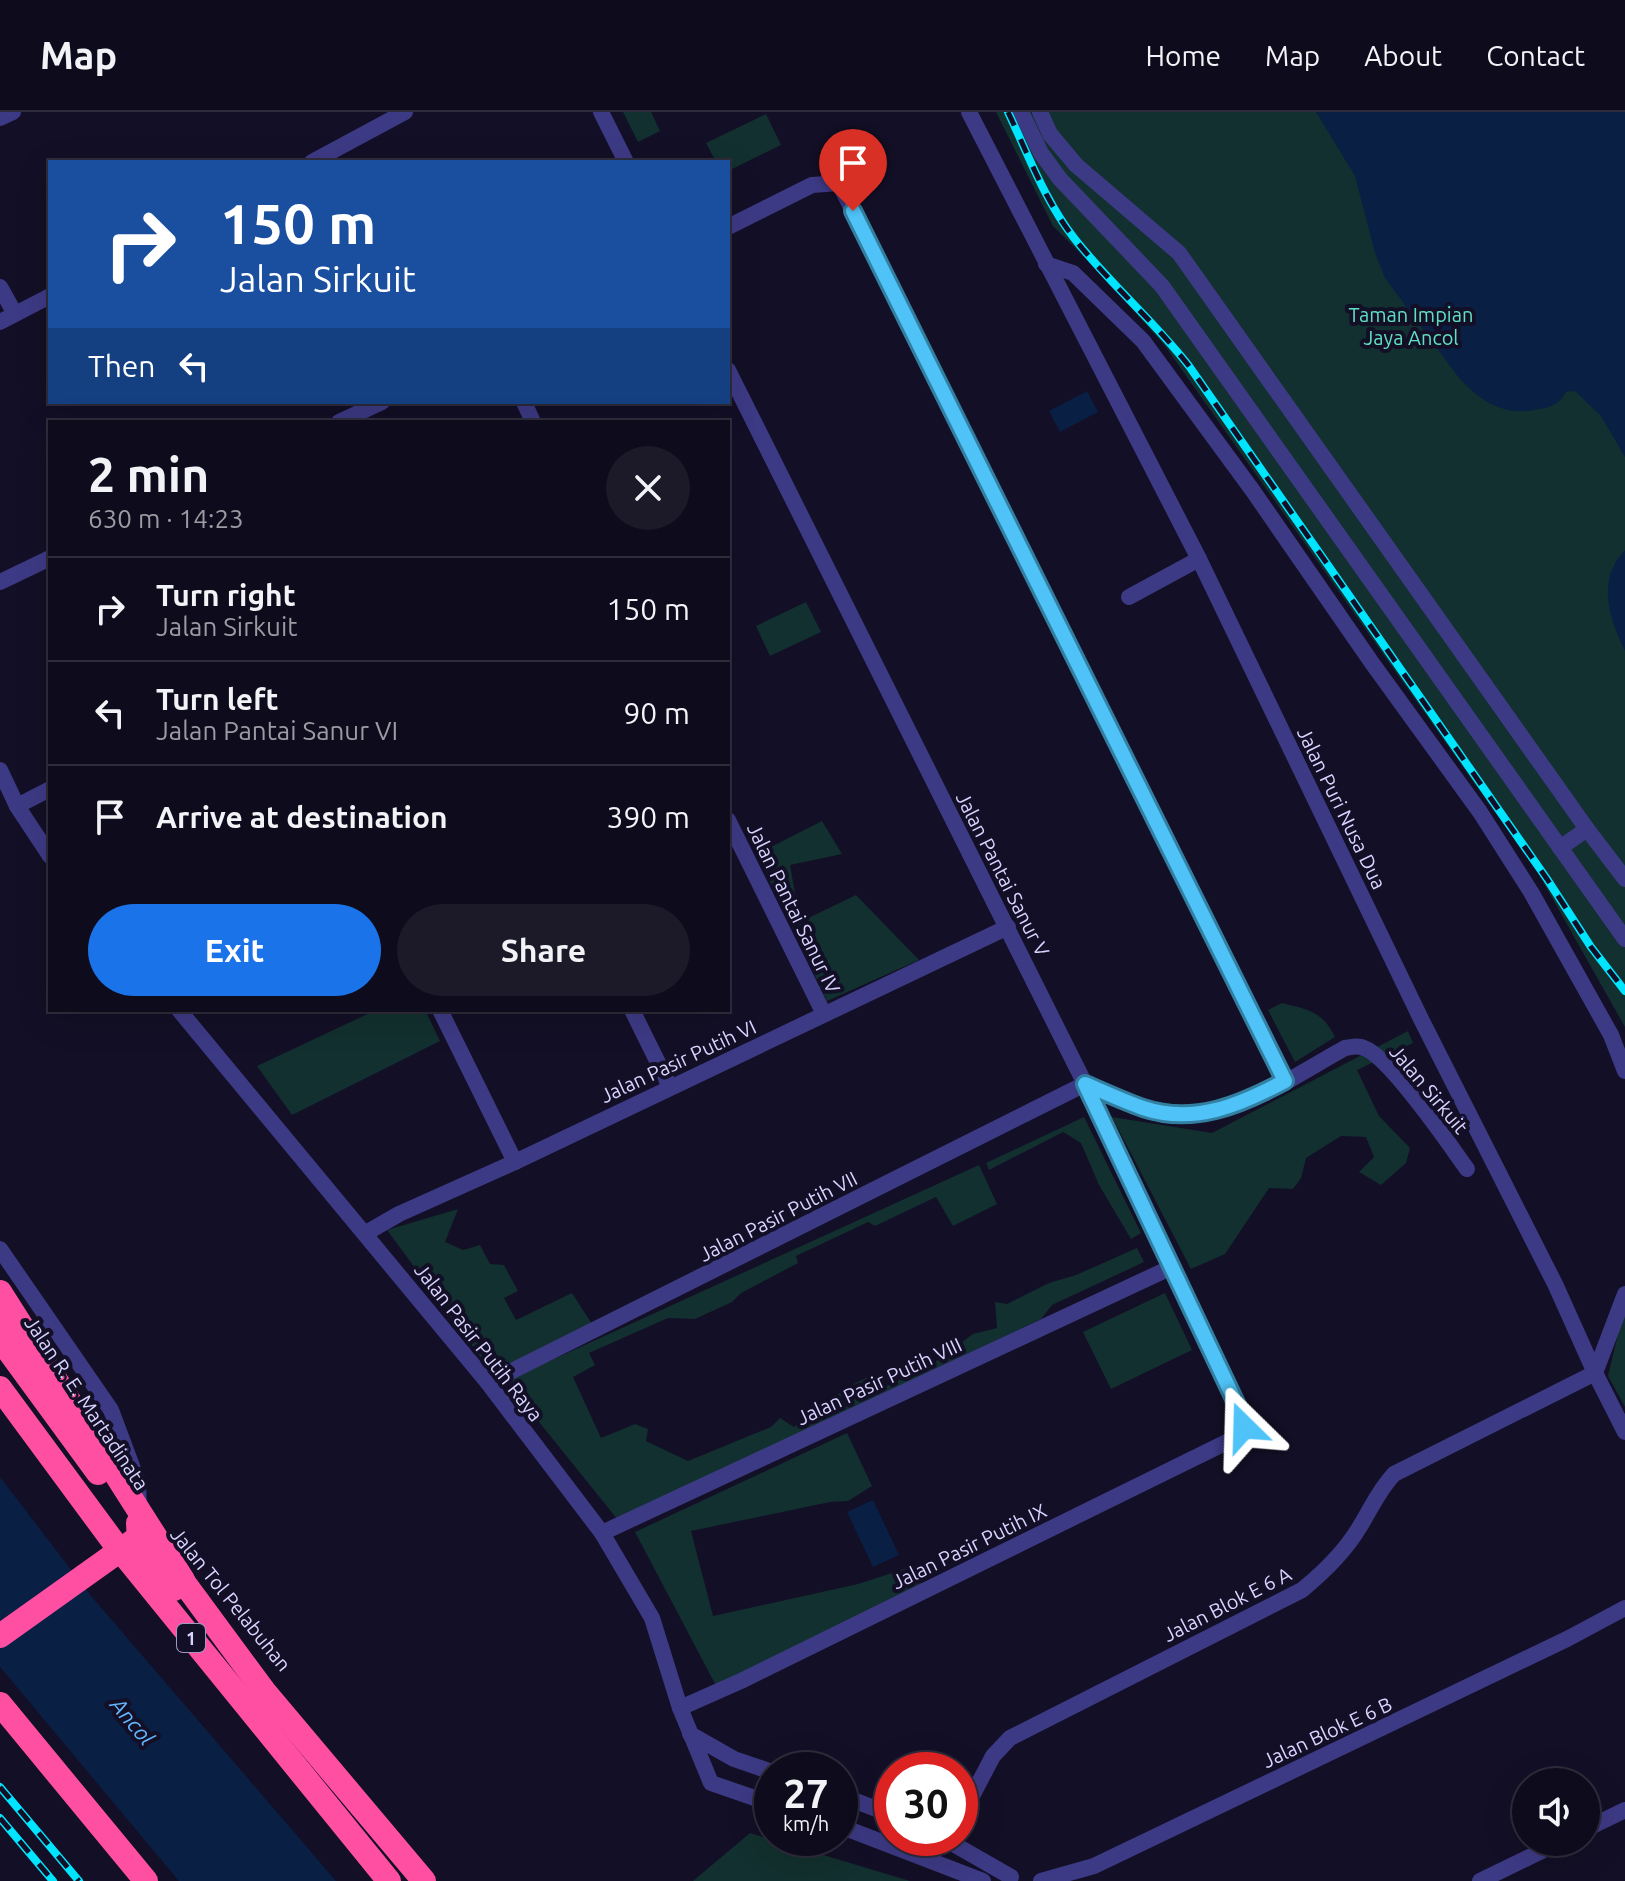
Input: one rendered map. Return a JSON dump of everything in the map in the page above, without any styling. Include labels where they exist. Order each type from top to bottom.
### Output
[{"type":"highway","points":[[0,1292],[183,1580]]},
{"type":"highway","name":"Jalan R. E. Martadinata","points":[[0,1317],[123,1498],[138,1530],[160,1562]]},
{"type":"highway","name":"Jalan Tol Pelabuhan","points":[[0,1339],[95,1470],[183,1580],[434,1881]]},
{"type":"highway","name":"1","points":[[0,1388],[112,1540],[389,1881]]},
{"type":"highway","points":[[0,1636],[106,1559],[138,1530]]},
{"type":"highway","points":[[160,1562],[267,1727],[380,1881]]},
{"type":"highway","points":[[160,1562],[424,1881]]},
{"type":"highway","points":[[0,1704],[146,1881]]},
{"type":"street","points":[[0,118],[13,112]]},
{"type":"street","points":[[316,160],[405,112]]},
{"type":"street","points":[[601,112],[625,160]]},
{"type":"street","name":"Jalan Puri Nusa Dua","points":[[969,112],[1199,559],[1625,1432]]},
{"type":"street","points":[[1021,112],[1041,153],[1060,179],[1162,286],[1625,939]]},
{"type":"street","points":[[1040,112],[1050,134],[1064,152],[1179,253],[1625,879]]},
{"type":"street","points":[[730,226],[812,185],[839,183],[1285,1081]]},
{"type":"street","points":[[1107,229],[1128,210]]},
{"type":"street","points":[[1046,264],[1073,273],[1143,341],[1253,491],[1480,812],[1523,878],[1611,1035],[1625,1071]]},
{"type":"street","points":[[0,287],[7,318],[48,297]]},
{"type":"street","name":"Jalan Pantai Sanur V","points":[[730,374],[852,623],[1008,927],[1233,1399]]},
{"type":"street","points":[[343,420],[378,404]]},
{"type":"street","points":[[0,582],[48,559]]},
{"type":"street","points":[[1129,597],[1199,559]]},
{"type":"street","points":[[0,770],[17,806],[48,853]]},
{"type":"street","points":[[17,806],[48,790]]},
{"type":"street","name":"Jalan Pantai Sanur IV","points":[[730,824],[824,1014]]},
{"type":"street","points":[[1560,848],[1587,829]]},
{"type":"street","name":"Jalan Pasir Putih VI","points":[[366,1233],[399,1214],[515,1162],[1008,927]]},
{"type":"street","name":"Jalan Pasir Putih Raya","points":[[181,1012],[488,1383],[602,1533],[652,1618],[680,1708],[711,1783],[754,1798]]},
{"type":"street","points":[[441,1012],[515,1162]]},
{"type":"street","points":[[633,1012],[670,1087]]},
{"type":"street","name":"Jalan Sirkuit","points":[[1085,1084],[1146,1109],[1186,1114],[1218,1111],[1243,1104],[1345,1048],[1365,1048],[1383,1062],[1412,1095],[1467,1169]]},
{"type":"street","name":"Jalan Pasir Putih VII","points":[[488,1383],[1085,1084]]},
{"type":"street","points":[[0,1249],[111,1410],[138,1482],[138,1530]]},
{"type":"street","name":"Jalan Pasir Putih VIII","points":[[602,1533],[1172,1267]]},
{"type":"street","points":[[1595,1373],[1625,1294]]},
{"type":"street","name":"Jalan Blok E 6 A","points":[[978,1785],[993,1756],[1010,1738],[1302,1590],[1328,1570],[1358,1530],[1381,1488],[1394,1474],[1595,1373]]},
{"type":"street","name":"Jalan Pasir Putih IX","points":[[680,1708],[741,1681],[1233,1439],[1241,1433],[1245,1422],[1233,1399]]},
{"type":"street","name":"Jalan Blok E 6 B","points":[[1041,1881],[1094,1866],[1567,1639],[1625,1608]]},
{"type":"street","points":[[690,1734],[734,1759],[754,1766]]},
{"type":"street","points":[[1600,1822],[1625,1810]]},
{"type":"street","points":[[858,1833],[983,1881]]},
{"type":"street","points":[[975,1856],[1012,1880]]},
{"type":"street","points":[[1484,1880],[1532,1856]]},
{"type":"green space","points":[[623,112],[651,112],[660,131],[638,142]]},
{"type":"green space","name":"Taman Impian Jaya Ancol","points":[[996,112],[1625,112],[1625,1027],[1538,873],[1165,346],[1105,278],[1053,226]]},
{"type":"green space","points":[[766,114],[781,145],[730,170],[730,160],[715,160],[706,143]]},
{"type":"green space","points":[[806,602],[821,632],[770,656],[756,626]]},
{"type":"green space","points":[[822,821],[842,854],[790,865],[800,922],[856,895],[919,960],[827,1001],[757,854]]},
{"type":"green space","points":[[1282,1003],[1314,1013],[1335,1037],[1295,1062],[1268,1010]]},
{"type":"green space","points":[[372,1012],[426,1012],[440,1041],[292,1115],[257,1066]]},
{"type":"green space","points":[[1408,1031],[1413,1043],[1357,1070],[1379,1116],[1410,1148],[1406,1163],[1381,1185],[1359,1172],[1374,1157],[1366,1137],[1341,1136],[1306,1158],[1301,1178],[1293,1189],[1269,1188],[1225,1254],[1191,1269],[1112,1117],[1212,1133]]},
{"type":"green space","points":[[1084,1117],[1141,1233],[1131,1239],[1099,1185],[1081,1143],[1063,1132],[989,1170],[986,1163]]},
{"type":"green space","points":[[979,1165],[997,1204],[953,1226],[936,1197],[875,1226],[868,1222],[796,1256],[798,1263],[741,1293],[732,1302],[695,1319],[668,1318],[589,1353],[595,1365],[573,1377],[601,1438],[635,1424],[648,1429],[646,1441],[688,1461],[771,1427],[780,1418],[794,1427],[848,1387],[868,1377],[882,1388],[930,1366],[973,1334],[997,1328],[995,1302],[1007,1304],[1049,1283],[1076,1275],[1137,1248],[1144,1262],[1052,1305],[1041,1319],[618,1520],[506,1381]]},
{"type":"green space","points":[[458,1209],[445,1242],[463,1250],[480,1245],[490,1264],[504,1265],[518,1291],[504,1298],[516,1320],[572,1293],[592,1324],[493,1374],[387,1230]]},
{"type":"green space","points":[[1165,1293],[1192,1350],[1111,1389],[1083,1332]]},
{"type":"green space","points":[[1625,1305],[1625,1407],[1608,1376]]},
{"type":"green space","points":[[847,1433],[872,1486],[848,1501],[691,1531],[713,1616],[858,1584],[911,1567],[923,1586],[722,1697],[635,1532]]},
{"type":"green space","points":[[750,1833],[754,1834],[754,1856],[827,1856],[910,1881],[693,1881]]},
{"type":"water","points":[[1316,112],[1625,112],[1625,457],[1601,416],[1575,391],[1566,392],[1558,402],[1548,407],[1516,411],[1486,401],[1459,378],[1385,278],[1375,253],[1355,176]]},
{"type":"water","points":[[1087,391],[1098,412],[1060,432],[1049,411]]},
{"type":"water","points":[[1625,550],[1625,651],[1610,612],[1608,586],[1616,562]]},
{"type":"water","name":"Ancol","points":[[0,1477],[92,1597],[336,1881],[179,1881],[0,1667]]},
{"type":"water","points":[[873,1500],[899,1555],[873,1567],[847,1512]]},
{"type":"railway","points":[[1008,112],[1064,224],[1088,255],[1189,366],[1547,879],[1591,947],[1625,991]]},
{"type":"railway","points":[[0,1787],[79,1881]]},
{"type":"railway","points":[[0,1818],[53,1881]]},
{"type":"route","points":[[853,211],[1285,1081],[1243,1104],[1218,1111],[1186,1114],[1146,1109],[1085,1084],[1245,1422],[1244,1427]]}]
